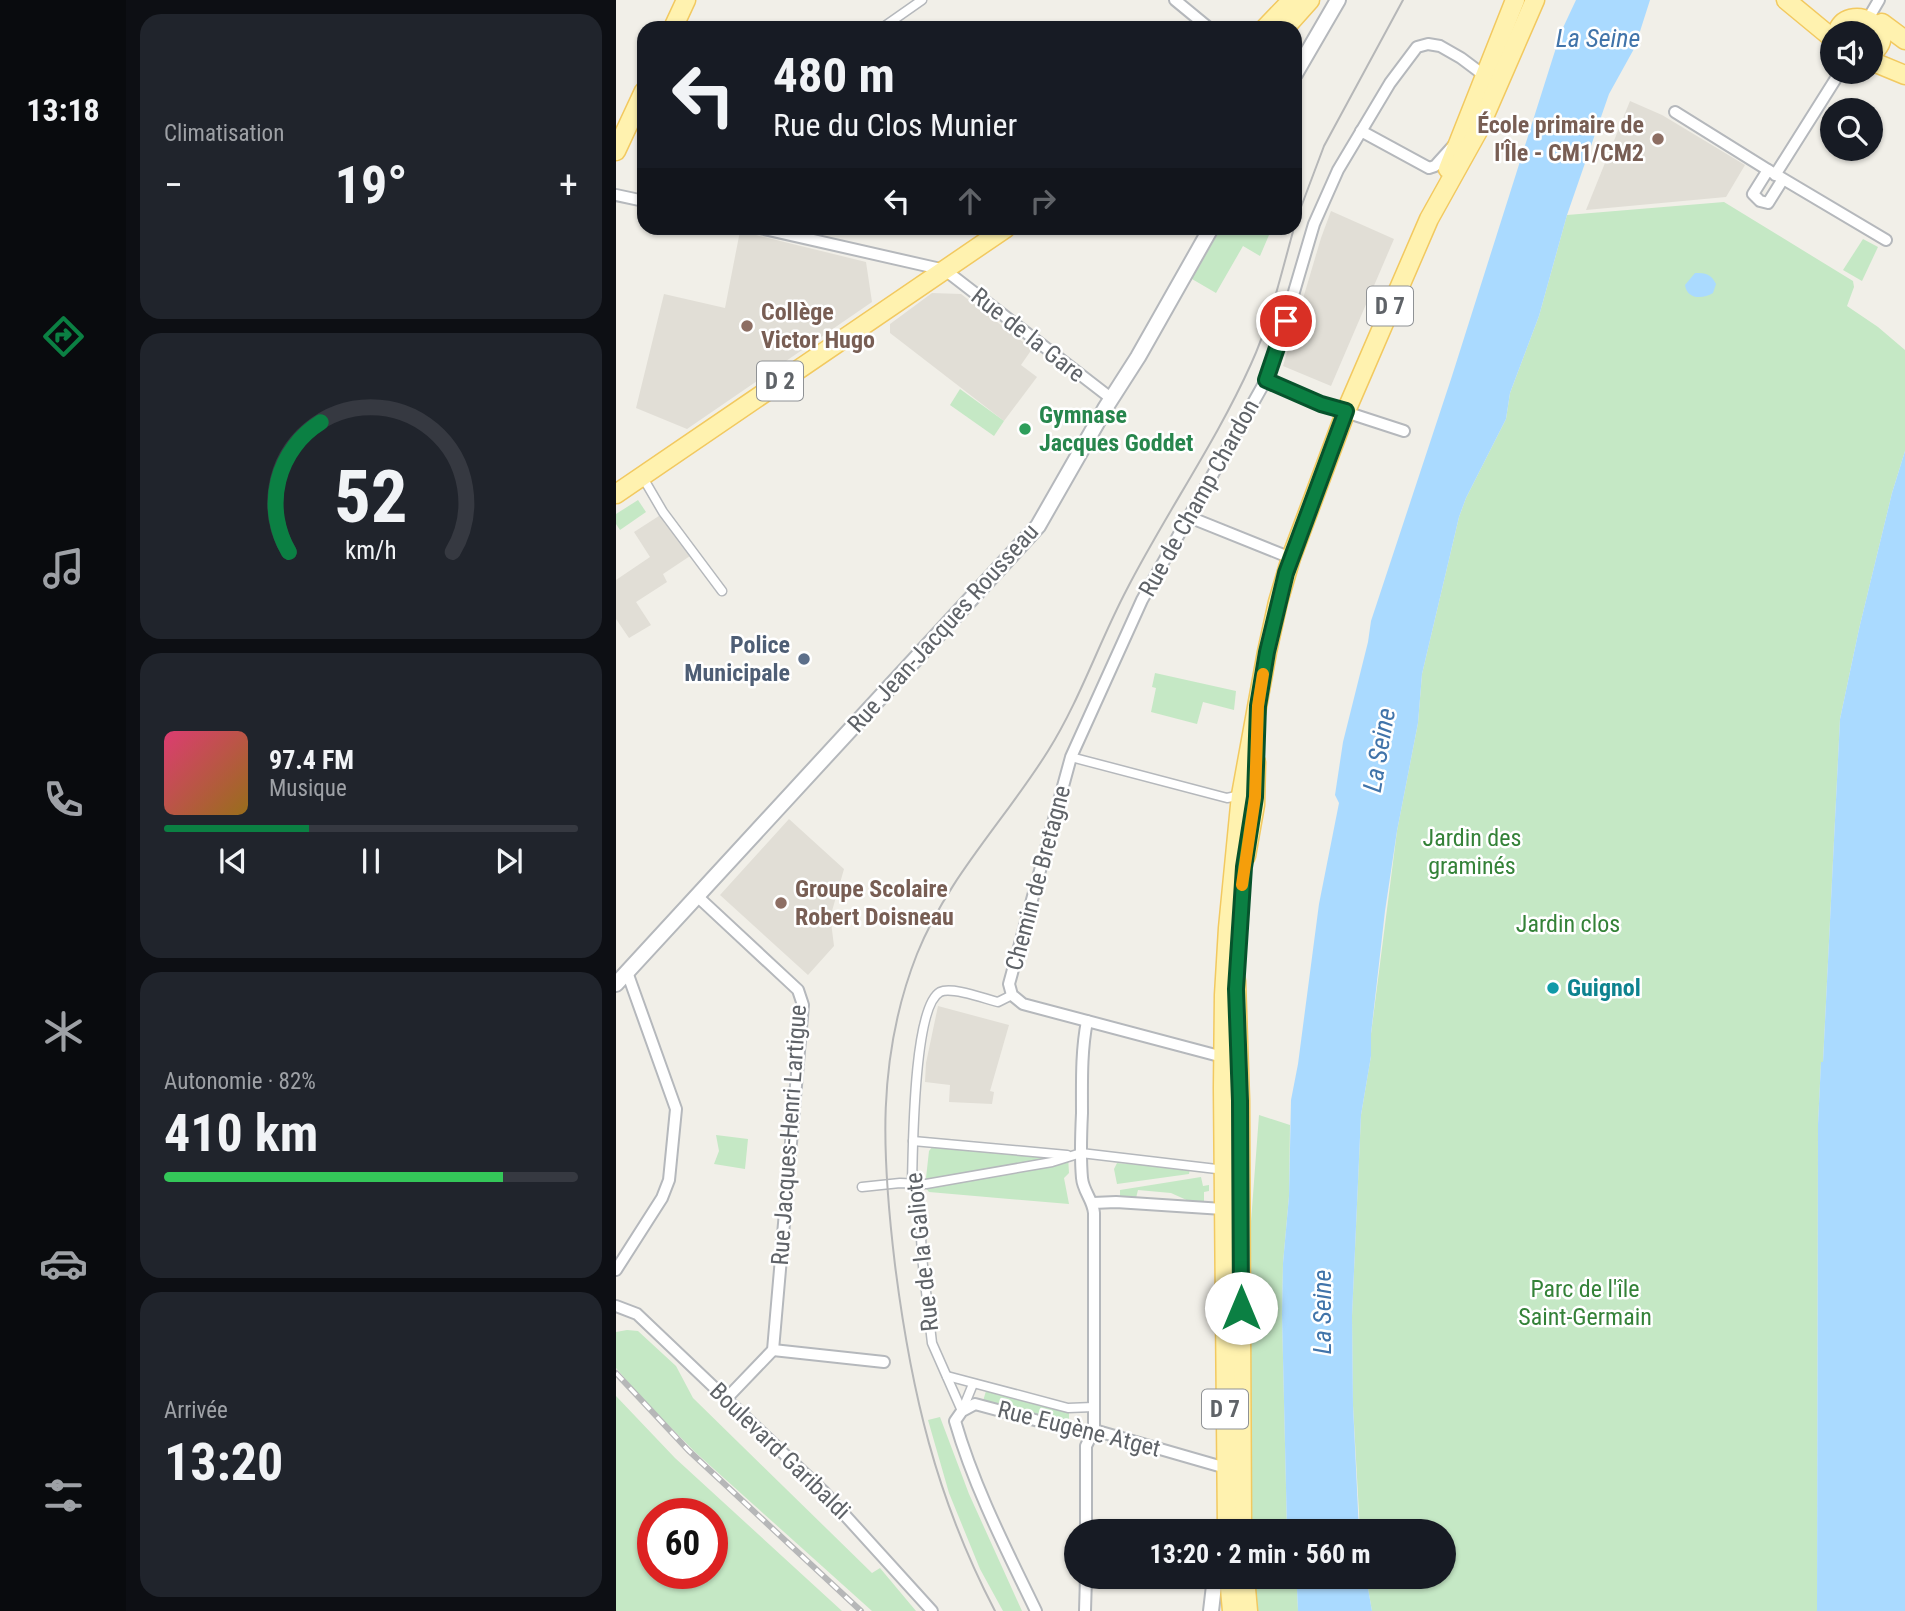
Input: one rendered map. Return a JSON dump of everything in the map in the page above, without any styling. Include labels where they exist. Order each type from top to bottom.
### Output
[{"type":"main road","points":[[676,21],[686,0]]},
{"type":"main road","points":[[1272,21],[1292,0]]},
{"type":"main road","points":[[1291,21],[1310,0]]},
{"type":"main road","name":"D 7","points":[[1227,1519],[1223,1057],[1228,928],[1241,795],[1272,627],[1291,558],[1346,411],[1436,204],[1457,141],[1515,0]]},
{"type":"main road","name":"D 7","points":[[1436,204],[1478,131],[1535,0]]},
{"type":"main road","points":[[1786,0],[1820,28]]},
{"type":"main road","points":[[1842,21],[1850,11],[1867,9],[1904,39]]},
{"type":"main road","points":[[1883,66],[1905,75]]},
{"type":"main road","points":[[616,151],[637,106]]},
{"type":"main road","name":"D 2","points":[[616,494],[996,235]]},
{"type":"main road","name":"D 7","points":[[1242,1519],[1240,1101],[1236,989],[1244,867],[1255,797],[1258,706]]},
{"type":"main road","points":[[1240,1190],[1223,1209],[1240,1232]]},
{"type":"main road","points":[[1230,1589],[1232,1611]]},
{"type":"main road","points":[[1246,1589],[1248,1611]]},
{"type":"street","points":[[892,21],[922,0]]},
{"type":"street","points":[[1175,0],[1202,21]]},
{"type":"street","points":[[1302,62],[1338,0]]},
{"type":"street","name":"Rue de Champ Chardon","points":[[1071,757],[1142,600],[1266,380],[1282,336],[1314,224],[1338,170],[1390,83],[1417,47],[1428,44],[1440,46],[1485,76]]},
{"type":"street","points":[[1775,175],[1832,84]]},
{"type":"street","points":[[1675,112],[1885,240]]},
{"type":"street","points":[[1361,131],[1429,168],[1435,166],[1457,141]]},
{"type":"street","points":[[616,195],[637,200]]},
{"type":"street","points":[[791,235],[945,270]]},
{"type":"street","name":"Rue Jean-Jacques Rousseau","points":[[616,984],[1038,526],[1207,235]]},
{"type":"street","name":"Rue de la Gare","points":[[945,270],[1112,399]]},
{"type":"street","points":[[1266,380],[1321,404],[1404,431]]},
{"type":"street","points":[[642,476],[663,512],[722,591]]},
{"type":"street","points":[[1189,516],[1291,558]]},
{"type":"street","name":"Chemin de Bretagne","points":[[1223,1057],[1023,1004],[1012,995],[1009,984],[1071,757],[1227,798],[1241,795]]},
{"type":"street","name":"Rue Jacques-Henri Lartigue","points":[[697,896],[798,990],[803,1005],[773,1350]]},
{"type":"street","points":[[616,1270],[662,1198],[669,1180],[676,1109],[626,972]]},
{"type":"street","name":"Rue de la Galiote","points":[[1012,995],[998,1002],[948,989],[937,994],[929,1005],[918,1056],[912,1183],[919,1195],[922,1257],[932,1343],[962,1411],[956,1421],[960,1437],[983,1496],[1035,1611]]},
{"type":"street","points":[[1086,1519],[1086,1446],[1094,1430],[1093,1203],[1084,1188],[1076,1154],[1083,1043],[1087,1021]]},
{"type":"street","points":[[913,1141],[1076,1154],[1225,1170]]},
{"type":"street","points":[[862,1187],[926,1184],[1052,1162],[1076,1154]]},
{"type":"street","points":[[1093,1203],[1223,1209]]},
{"type":"street","name":"Boulevard Garibaldi","points":[[616,1306],[637,1314],[823,1491],[932,1611]]},
{"type":"street","points":[[726,1399],[773,1350],[884,1362]]},
{"type":"street","name":"Rue Eugène Atget","points":[[947,1376],[1068,1408],[1093,1406]]},
{"type":"street","name":"Rue Eugène Atget","points":[[962,1411],[973,1384]]},
{"type":"street","name":"Rue Eugène Atget","points":[[962,1411],[975,1404],[1080,1432],[1094,1430],[1226,1468]]},
{"type":"street","points":[[1085,1611],[1086,1589]]},
{"type":"street","points":[[1211,1611],[1214,1589]]},
{"type":"shaded area","name":"École primaire de l'Île - CM1/CM2","points":[[1630,101],[1662,115],[1745,165],[1726,197],[1586,210]]},
{"type":"shaded area","points":[[1331,211],[1394,239],[1331,386],[1283,366]]},
{"type":"shaded area","name":"Collège Victor Hugo","points":[[739,235],[756,235],[866,262],[872,302],[687,429],[636,408],[664,294],[725,308]]},
{"type":"shaded area","points":[[932,293],[961,294],[1032,349],[1021,365],[1037,377],[1004,421],[890,333],[890,324]]},
{"type":"shaded area","points":[[662,514],[690,556],[663,574],[667,582],[636,602],[651,625],[629,638],[616,619],[616,580],[650,557],[634,532]]},
{"type":"shaded area","name":"Groupe Scolaire Robert Doisneau","points":[[789,819],[844,869],[832,911],[834,946],[808,975],[720,895]]},
{"type":"shaded area","points":[[938,1006],[1009,1025],[990,1091],[994,1092],[992,1104],[949,1102],[950,1085],[925,1082],[926,1063]]},
{"type":"green space","name":"Parc de l'île Saint-Germain","points":[[1724,202],[1853,281],[1854,287],[1847,306],[1905,350],[1905,451],[1859,629],[1840,719],[1818,1124],[1817,1611],[1372,1611],[1368,1589],[1456,1589],[1456,1519],[1359,1519],[1353,1405],[1352,1316],[1361,1115],[1371,1056],[1371,1034],[1397,831],[1418,723],[1422,674],[1459,517],[1506,419],[1510,393],[1539,316],[1567,215]]},
{"type":"green space","points":[[1217,235],[1269,235],[1260,256],[1243,246],[1216,293],[1192,279]]},
{"type":"green space","points":[[1863,239],[1878,247],[1862,281],[1843,270]]},
{"type":"green space","points":[[960,389],[1004,421],[994,436],[950,405]]},
{"type":"green space","points":[[638,500],[646,512],[620,530],[616,524],[616,514]]},
{"type":"green space","points":[[1155,673],[1236,691],[1234,710],[1203,702],[1197,724],[1151,712],[1156,688],[1152,687]]},
{"type":"green space","points":[[1259,1115],[1290,1125],[1282,1315],[1287,1519],[1245,1519],[1244,1315]]},
{"type":"green space","points":[[716,1135],[748,1139],[745,1169],[714,1164],[719,1151]]},
{"type":"green space","points":[[933,1146],[1068,1156],[1069,1173],[1064,1178],[1069,1204],[929,1192],[925,1187],[929,1151]]},
{"type":"green space","points":[[1117,1163],[1190,1169],[1189,1174],[1117,1184],[1114,1169]]},
{"type":"green space","points":[[1201,1177],[1203,1186],[1209,1185],[1209,1191],[1204,1192],[1204,1201],[1191,1202],[1171,1193],[1138,1190],[1136,1198],[1120,1196],[1120,1190]]},
{"type":"green space","points":[[638,1331],[676,1366],[693,1398],[872,1573],[880,1568],[916,1611],[872,1611],[695,1452],[616,1368],[616,1332]]},
{"type":"green space","points":[[986,1391],[1069,1413],[1069,1424],[983,1401]]},
{"type":"green space","points":[[616,1396],[675,1458],[719,1498],[637,1498],[637,1589],[728,1589],[728,1507],[842,1611],[616,1611]]},
{"type":"green space","points":[[940,1417],[969,1494],[1022,1611],[1003,1611],[980,1569],[949,1493],[928,1420]]},
{"type":"green space","points":[[1250,1589],[1297,1589],[1298,1611],[1252,1611]]},
{"type":"water","name":"La Seine","points":[[1576,0],[1650,0],[1635,47],[1609,94],[1567,215],[1539,316],[1510,393],[1506,419],[1459,517],[1422,674],[1418,723],[1385,911],[1371,1034],[1371,1056],[1361,1115],[1352,1316],[1358,1519],[1287,1519],[1282,1315],[1291,1100],[1319,904],[1339,803],[1335,795],[1343,742],[1371,621],[1561,32]]},
{"type":"water","points":[[1695,273],[1712,278],[1716,284],[1713,293],[1700,297],[1692,296],[1686,290],[1685,285]]},
{"type":"water","points":[[1905,451],[1905,1611],[1817,1611],[1818,1124],[1840,719],[1859,629]]},
{"type":"water","points":[[1297,1589],[1368,1589],[1372,1611],[1298,1611]]},
{"type":"tram line","points":[[1302,204],[1324,146],[1403,0]]},
{"type":"tram line","points":[[995,1611],[974,1569],[942,1485],[918,1400],[901,1311],[885,1147],[894,1031],[917,954],[944,899],[1048,751],[1080,691],[1127,589],[1237,393],[1264,331],[1292,235]]},
{"type":"railway","points":[[616,1373],[688,1450],[861,1611]]},
{"type":"slow traffic","points":[[1242,885],[1255,797],[1258,706],[1263,674]]},
{"type":"place","name":"École primaire de l'Île - CM1/CM2","points":[[1658,139]]},
{"type":"place","name":"Collège Victor Hugo","points":[[747,326]]},
{"type":"place","name":"Gymnase Jacques Goddet","points":[[1025,429]]},
{"type":"place","name":"Police Municipale","points":[[804,659]]},
{"type":"place","name":"Groupe Scolaire Robert Doisneau","points":[[781,903]]},
{"type":"place","name":"Guignol","points":[[1553,988]]},
{"type":"route","points":[[1241,1308],[1240,1101],[1236,989],[1244,867],[1255,797],[1258,706],[1267,652],[1286,573],[1346,411],[1321,404],[1266,380],[1286,321]]},
{"type":"park label","name":"Jardin des graminés","points":[[1472,852]]},
{"type":"park label","name":"Jardin clos","points":[[1568,924]]}]
